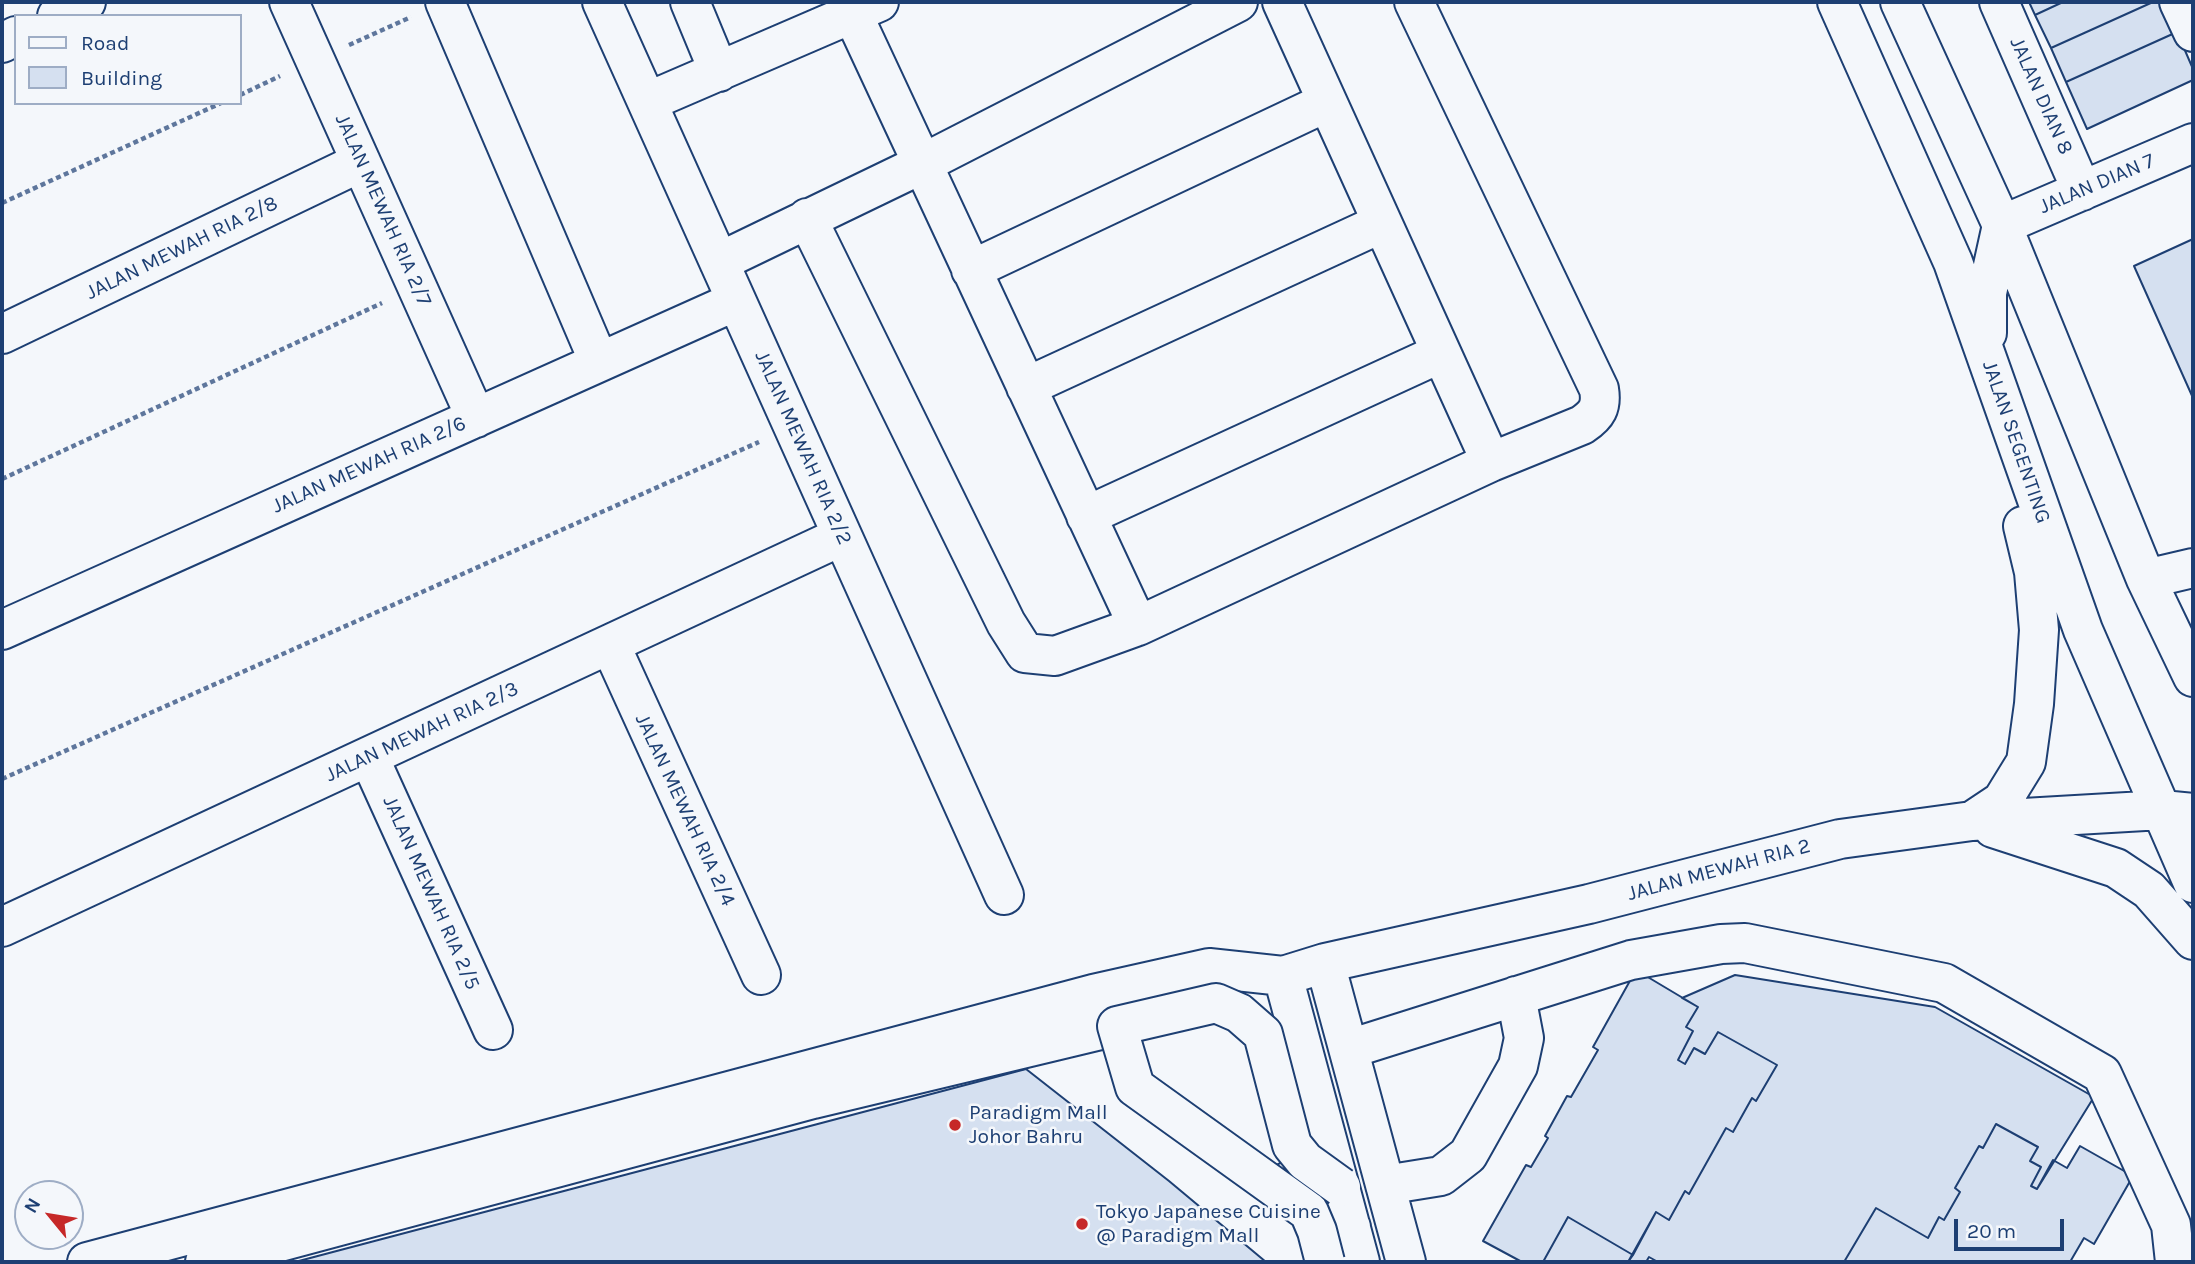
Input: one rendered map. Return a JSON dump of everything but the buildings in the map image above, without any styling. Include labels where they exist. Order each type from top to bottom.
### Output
[{"type":"street","points":[[61,14],[86,2]]},
{"type":"street","name":"JALAN MEWAH RIA 2/7","points":[[289,2],[476,418]]},
{"type":"street","points":[[445,2],[600,362]]},
{"type":"street","name":"JALAN MEWAH RIA 2/2","points":[[602,2],[1004,895]]},
{"type":"street","points":[[690,2],[719,72]]},
{"type":"street","points":[[719,262],[922,164],[1238,2]]},
{"type":"street","points":[[1282,2],[1491,462]]},
{"type":"street","points":[[807,218],[1006,623],[1025,653],[1055,656],[1138,625],[1491,462],[1582,425],[1594,417],[1601,403],[1599,389],[1414,2]]},
{"type":"street","name":"JALAN SEGENTING","points":[[1837,2],[1953,262],[2082,630],[2177,812],[2193,883]]},
{"type":"street","points":[[1900,2],[2002,225],[2146,579],[2193,677]]},
{"type":"street","name":"JALAN DIAN 8","points":[[1999,2],[2082,191]]},
{"type":"street","points":[[2179,2],[2193,32]]},
{"type":"street","points":[[647,102],[719,72],[859,6],[922,164],[1138,625]]},
{"type":"street","points":[[971,270],[1326,102]]},
{"type":"street","name":"JALAN DIAN 7","points":[[2002,225],[2193,143]]},
{"type":"street","name":"JALAN MEWAH RIA 2/8","points":[[2,334],[361,162]]},
{"type":"street","points":[[1026,387],[1382,223]]},
{"type":"street","points":[[1992,372],[1985,318],[1987,293],[2002,225]]},
{"type":"street","name":"JALAN MEWAH RIA 2/6","points":[[2,630],[736,301]]},
{"type":"street","points":[[1086,516],[1441,353]]},
{"type":"street","points":[[1972,821],[2002,801],[2026,762],[2034,704],[2039,630],[2034,572],[1999,432],[2002,408]]},
{"type":"street","name":"JALAN MEWAH RIA 2/3","points":[[2,927],[842,536]]},
{"type":"street","points":[[2146,579],[2193,568]]},
{"type":"street","name":"JALAN MEWAH RIA 2/4","points":[[610,644],[761,975]]},
{"type":"street","name":"JALAN MEWAH RIA 2/5","points":[[369,757],[493,1030]]},
{"type":"street","points":[[2177,812],[2193,785]]},
{"type":"street","name":"JALAN MEWAH RIA 2","points":[[1283,976],[1325,963],[1589,904],[1840,839],[1972,821],[2177,812]]},
{"type":"street","points":[[1972,821],[2116,867],[2149,890],[2193,940]]},
{"type":"street","points":[[1349,1049],[1631,960],[1721,944],[1745,943],[1944,983],[2102,1074],[2171,1225],[2175,1262]]},
{"type":"street","points":[[1325,963],[1406,1262]]},
{"type":"street","points":[[87,1262],[1123,988],[1209,968],[1283,976],[1355,1245]]},
{"type":"street","points":[[1123,988],[1149,1082],[1355,1245]]},
{"type":"street","points":[[1385,1185],[1441,1176],[1468,1155],[1518,1066],[1524,1038],[1516,996]]},
{"type":"street","points":[[205,1262],[813,1099],[1216,1003],[1239,1013],[1263,1034],[1293,1145],[1305,1161],[1341,1187]]},
{"type":"street","points":[[1117,1026],[1135,1087],[1308,1212],[1317,1231],[1325,1262]]},
{"type":"path","points":[[2,203],[217,105]]},
{"type":"path","points":[[2,479],[417,286]]},
{"type":"path","points":[[2,779],[793,427]]},
{"type":"place","name":"Paradigm Mall Johor Bahru","points":[[955,1125]]},
{"type":"place","name":"Tokyo Japanese Cuisine @ Paradigm Mall","points":[[1082,1224]]}]
